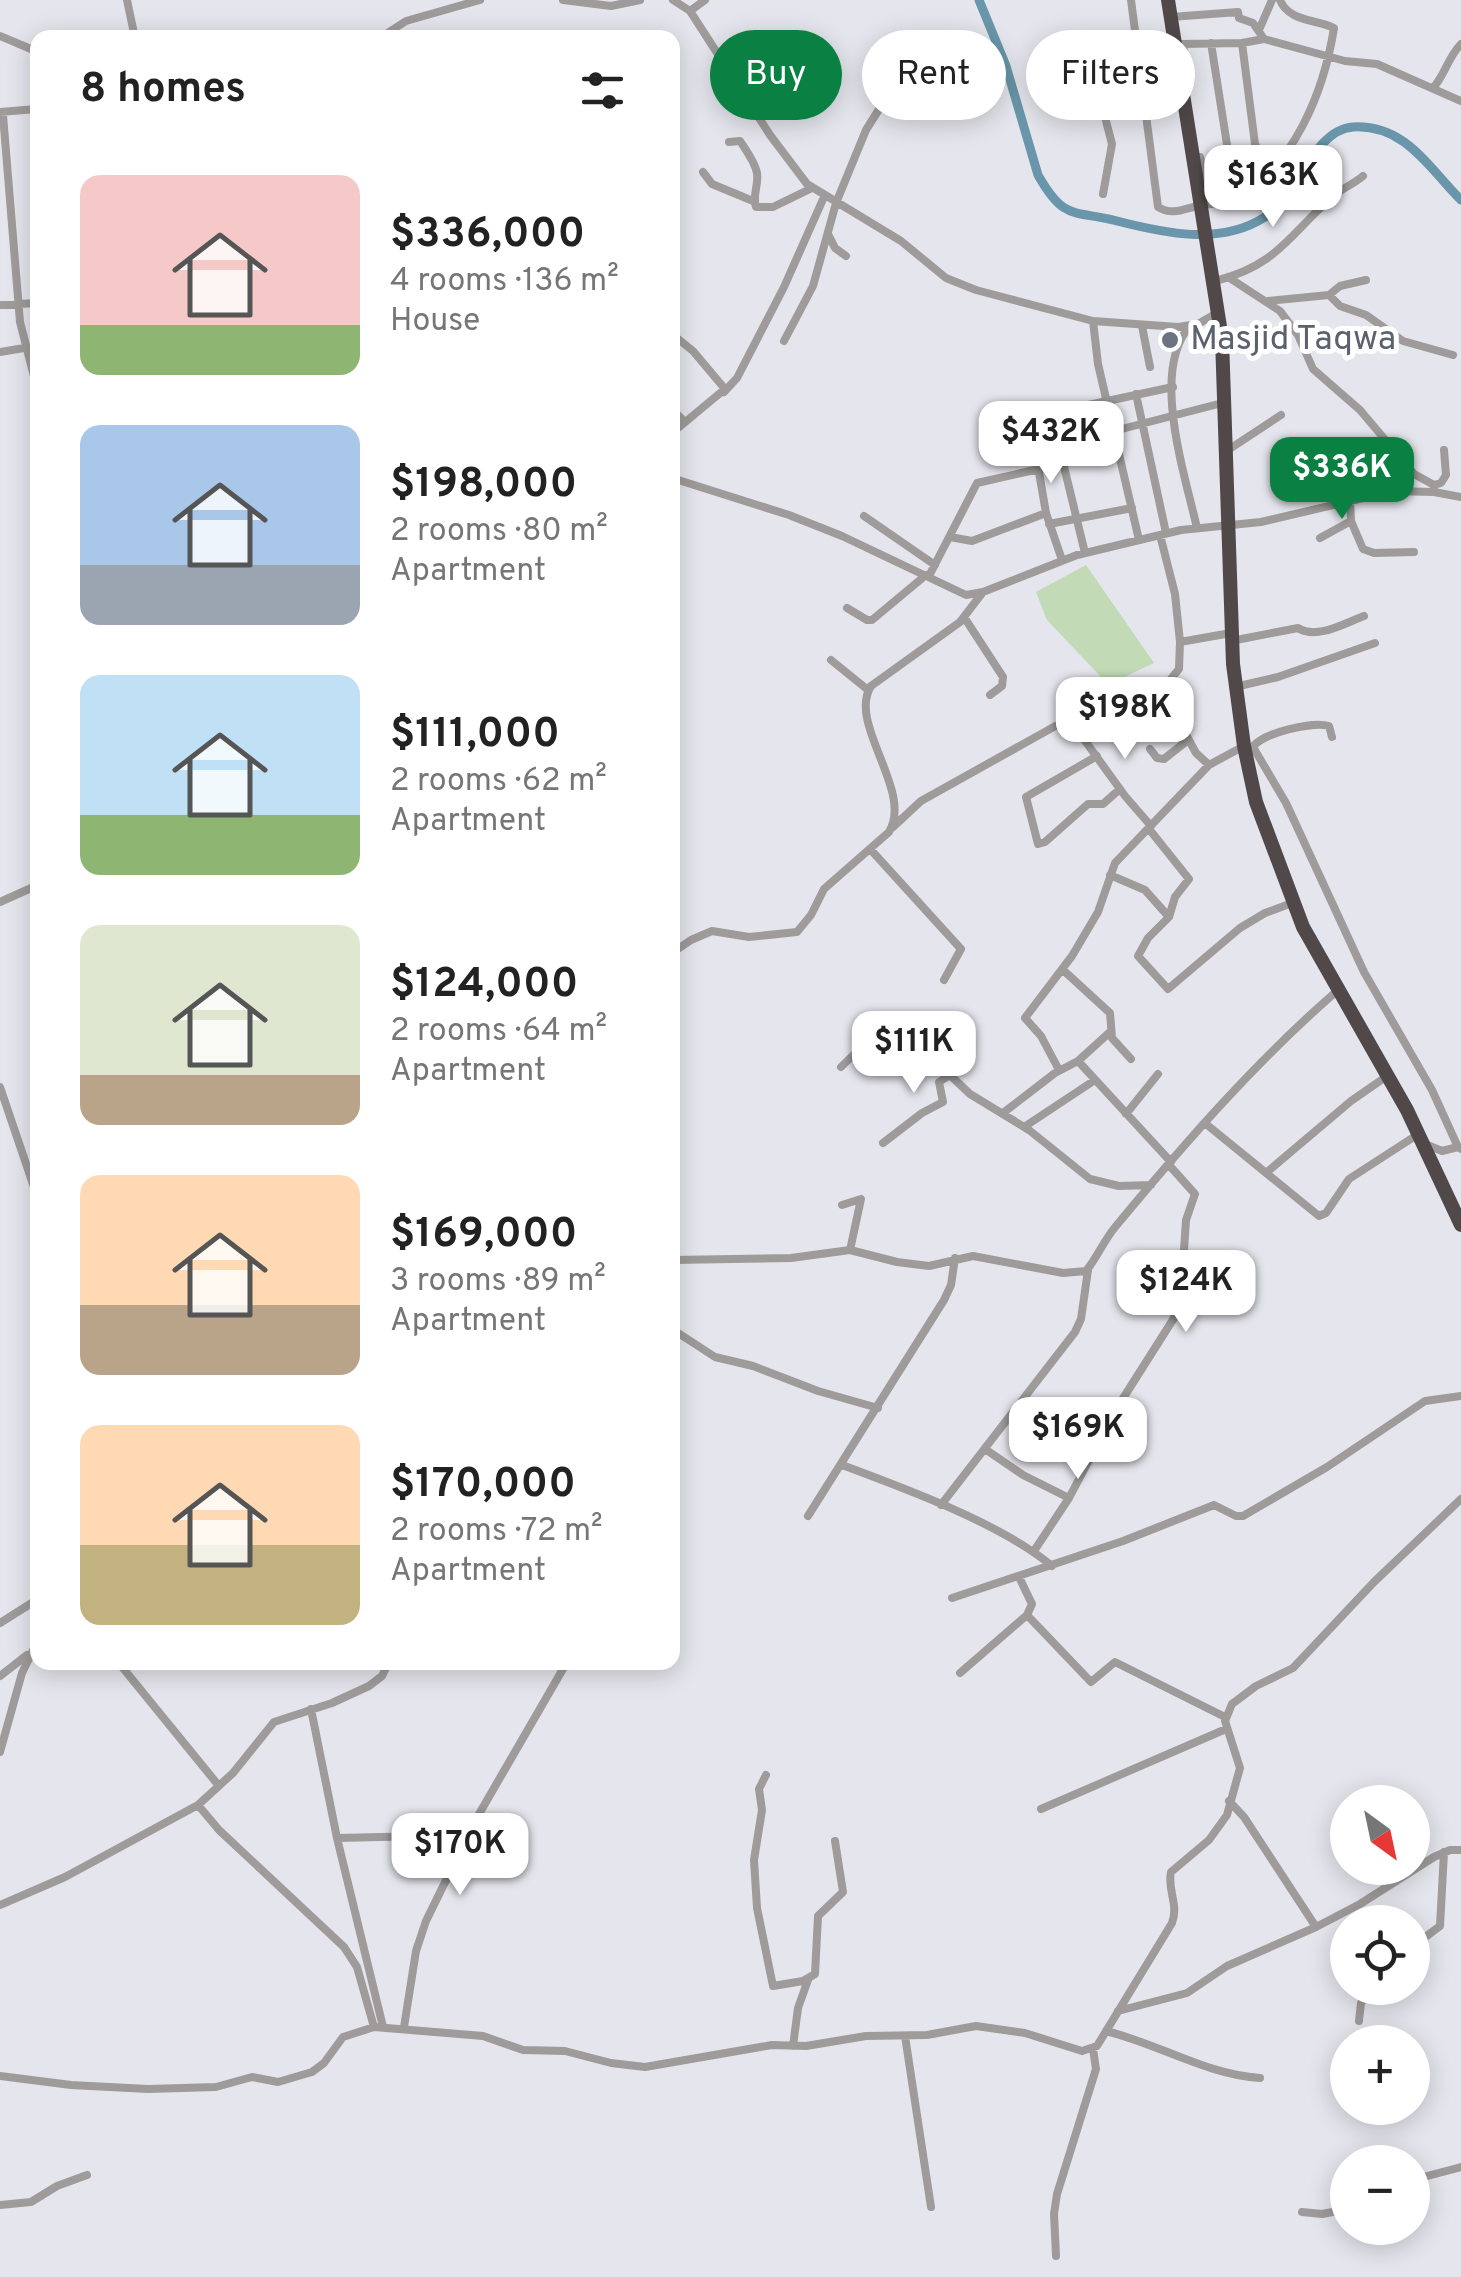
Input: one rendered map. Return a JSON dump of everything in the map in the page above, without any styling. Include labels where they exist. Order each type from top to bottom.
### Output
[{"type":"highway","points":[[1168,0],[1174,30]]},
{"type":"highway","points":[[1190,120],[1209,254],[1222,279],[1219,312],[1228,450],[1231,637],[1235,687],[1262,824],[1292,903],[1422,1138],[1461,1224]]},
{"type":"street","points":[[127,0],[133,30]]},
{"type":"street","points":[[391,30],[460,2],[480,0]]},
{"type":"street","points":[[563,0],[611,6],[640,0]]},
{"type":"street","points":[[690,12],[705,0]]},
{"type":"street","points":[[1130,0],[1150,130],[1156,202],[1160,210],[1168,212],[1204,210],[1242,194],[1268,173],[1306,121],[1334,27],[1291,14],[1284,10],[1280,0]]},
{"type":"street","points":[[1206,0],[1208,13]]},
{"type":"street","points":[[1240,0],[1239,18],[1250,21],[1262,35],[1327,56],[1377,64],[1461,100]]},
{"type":"street","points":[[1262,35],[1272,0]]},
{"type":"street","points":[[677,1],[690,12],[770,134],[812,188],[901,240],[954,282],[1093,321],[1190,326],[1219,312]]},
{"type":"street","points":[[1170,17],[1238,12]]},
{"type":"street","points":[[1195,44],[1242,42],[1262,35]]},
{"type":"street","points":[[0,36],[30,49]]},
{"type":"street","points":[[1242,42],[1255,144],[1268,173]]},
{"type":"street","points":[[1211,44],[1228,151],[1242,194]]},
{"type":"street","points":[[1432,88],[1461,44]]},
{"type":"street","points":[[30,111],[2,115],[4,212],[30,367]]},
{"type":"street","points":[[784,341],[812,286],[836,203],[871,120]]},
{"type":"street","points":[[1103,194],[1112,144],[1106,120]]},
{"type":"street","points":[[729,142],[740,141],[755,166],[756,207],[768,208],[812,188]]},
{"type":"street","points":[[703,172],[712,184],[753,201]]},
{"type":"street","points":[[1222,279],[1268,260],[1336,194],[1363,176]]},
{"type":"street","points":[[680,426],[737,378],[824,197]]},
{"type":"street","points":[[828,234],[835,248],[846,256]]},
{"type":"street","points":[[823,250],[835,248]]},
{"type":"street","points":[[1222,279],[1268,301],[1294,329],[1313,369],[1360,410],[1414,474],[1434,488],[1461,498]]},
{"type":"street","points":[[1268,301],[1330,295],[1340,286],[1366,280]]},
{"type":"street","points":[[1330,295],[1340,306],[1366,315],[1403,341],[1453,355]]},
{"type":"street","points":[[0,306],[30,303]]},
{"type":"street","points":[[1093,321],[1094,347],[1139,540]]},
{"type":"street","points":[[1142,326],[1150,367]]},
{"type":"street","points":[[1190,326],[1178,345],[1173,416],[1196,528]]},
{"type":"street","points":[[680,342],[714,374],[724,392]]},
{"type":"street","points":[[0,352],[24,348]]},
{"type":"street","points":[[1062,560],[1046,512],[1030,422],[1034,417],[1173,387]]},
{"type":"street","points":[[680,948],[712,931],[749,937],[797,932],[824,889],[920,801],[1101,702],[1170,680],[1179,669],[1176,594],[1136,394]]},
{"type":"street","points":[[1114,431],[1226,402]]},
{"type":"street","points":[[1051,413],[1085,553]]},
{"type":"street","points":[[1228,450],[1281,414]]},
{"type":"street","points":[[680,417],[685,422]]},
{"type":"street","points":[[680,481],[789,515],[960,594],[983,592],[1062,560],[1163,534],[1261,522],[1350,500],[1434,488],[1446,475],[1444,450]]},
{"type":"street","points":[[847,608],[872,620],[928,576],[970,490],[980,481],[1039,469]]},
{"type":"street","points":[[1350,500],[1351,521],[1366,552],[1414,552]]},
{"type":"street","points":[[1049,524],[1132,508]]},
{"type":"street","points":[[950,537],[972,541],[1046,512]]},
{"type":"street","points":[[864,516],[935,565]]},
{"type":"street","points":[[1320,538],[1351,521]]},
{"type":"street","points":[[868,690],[964,617],[983,592]]},
{"type":"street","points":[[1180,642],[1298,628],[1306,633],[1315,632],[1364,616]]},
{"type":"street","points":[[964,617],[1004,680],[990,694]]},
{"type":"street","points":[[1235,687],[1375,643]]},
{"type":"street","points":[[832,660],[868,690]]},
{"type":"street","points":[[868,690],[867,712],[891,788],[892,828]]},
{"type":"street","points":[[1070,720],[1188,876],[1188,882],[1175,897],[1170,917],[1148,938],[1138,956],[1168,990],[1240,928],[1264,913],[1292,903]]},
{"type":"street","points":[[1168,723],[1178,720],[1200,759],[1209,765]]},
{"type":"street","points":[[1059,1070],[1041,1036],[1025,1018],[1098,912],[1115,863],[1209,765],[1260,738],[1317,723],[1328,726],[1332,737]]},
{"type":"street","points":[[1150,749],[1164,759],[1188,740]]},
{"type":"street","points":[[1206,1124],[1314,1214],[1323,1215],[1349,1178],[1422,1138],[1442,1151],[1460,1149],[1432,1090],[1364,972],[1286,803],[1248,746]]},
{"type":"street","points":[[1097,756],[1026,797],[1038,844],[1046,842],[1088,804],[1103,804],[1120,788]]},
{"type":"street","points":[[870,850],[961,949],[944,980]]},
{"type":"street","points":[[1110,876],[1145,890],[1170,917]]},
{"type":"street","points":[[0,902],[30,888]]},
{"type":"street","points":[[1003,1114],[1110,1032],[1110,1013],[1062,969]]},
{"type":"street","points":[[941,1505],[1078,1327],[1088,1270],[1114,1228],[1252,1072],[1337,990]]},
{"type":"street","points":[[1110,1032],[1131,1059]]},
{"type":"street","points":[[842,1067],[874,1036],[902,1050],[928,1056],[976,1098],[1024,1127],[1095,1182],[1150,1185]]},
{"type":"street","points":[[1034,1552],[1070,1498],[1116,1411],[1170,1324],[1180,1301],[1186,1220],[1195,1194],[1078,1060]]},
{"type":"street","points":[[1126,1114],[1158,1074]]},
{"type":"street","points":[[883,1143],[943,1102],[939,1082],[950,1076]]},
{"type":"street","points":[[1266,1173],[1351,1101],[1387,1076]]},
{"type":"street","points":[[1024,1127],[1094,1080]]},
{"type":"street","points":[[0,1086],[30,1174]]},
{"type":"street","points":[[842,1206],[860,1198],[850,1250]]},
{"type":"street","points":[[680,1260],[791,1258],[850,1250],[929,1266],[978,1256],[1063,1273],[1088,1270]]},
{"type":"street","points":[[808,1516],[949,1291],[956,1258]]},
{"type":"street","points":[[680,1335],[715,1357],[878,1408]]},
{"type":"street","points":[[952,1598],[1147,1533],[1214,1505],[1243,1516],[1327,1467],[1425,1401],[1461,1396]]},
{"type":"street","points":[[986,1450],[1023,1475],[1070,1498]]},
{"type":"street","points":[[842,1466],[941,1505],[1034,1552],[1052,1566]]},
{"type":"street","points":[[1056,2256],[1055,2204],[1096,2070],[1094,2049],[1175,1916],[1171,1872],[1222,1826],[1230,1801],[1240,1768],[1225,1717],[1232,1704],[1246,1692],[1294,1668],[1374,1582],[1461,1499]]},
{"type":"street","points":[[960,1673],[1027,1615],[1032,1604],[1019,1578]]},
{"type":"street","points":[[0,1623],[30,1604]]},
{"type":"street","points":[[1027,1615],[1091,1682],[1116,1662],[1225,1717]]},
{"type":"street","points":[[0,1676],[30,1653]]},
{"type":"street","points":[[0,1752],[12,1702],[30,1655]]},
{"type":"street","points":[[125,1670],[219,1786]]},
{"type":"street","points":[[0,1905],[83,1868],[198,1806],[242,1763],[269,1726],[370,1686],[385,1670]]},
{"type":"street","points":[[404,2028],[418,1942],[469,1835],[562,1670]]},
{"type":"street","points":[[311,1709],[378,2027]]},
{"type":"street","points":[[1040,1809],[1226,1730]]},
{"type":"street","points":[[766,1775],[759,1789],[762,1810],[754,1860],[757,1905],[770,1983],[775,1987],[808,1980],[816,1974],[818,1914],[843,1892],[836,1840]]},
{"type":"street","points":[[1230,1801],[1316,1927]]},
{"type":"street","points":[[198,1806],[344,1946],[357,1967],[378,2027]]},
{"type":"street","points":[[337,1838],[469,1835]]},
{"type":"street","points":[[1118,2011],[1187,1994],[1227,1966],[1316,1927],[1444,1852],[1461,1850]]},
{"type":"street","points":[[1430,1932],[1440,1924],[1444,1852]]},
{"type":"street","points":[[794,2046],[798,2008],[808,1980]]},
{"type":"street","points":[[1359,2021],[1360,2005]]},
{"type":"street","points":[[0,2076],[32,2082],[148,2089],[216,2087],[252,2078],[278,2082],[312,2072],[343,2038],[378,2027],[483,2036],[523,2050],[565,2051],[645,2067],[772,2045],[991,2026],[1082,2051],[1094,2049]]},
{"type":"street","points":[[1106,2031],[1146,2042],[1208,2068],[1260,2078]]},
{"type":"street","points":[[904,2036],[931,2207]]},
{"type":"street","points":[[1430,2175],[1461,2167]]},
{"type":"street","points":[[0,2205],[32,2202],[86,2176]]},
{"type":"street","points":[[1302,2212],[1330,2212]]},
{"type":"green space","points":[[1086,565],[1154,663],[1105,686],[1103,679],[1047,620],[1036,592]]},
{"type":"waterway","points":[[979,0],[1006,66],[1038,175],[1055,200],[1071,211],[1173,233],[1230,232],[1248,226],[1276,208],[1327,139],[1353,127],[1371,128],[1402,140],[1461,200]]},
{"type":"place","name":"Masjid Taqwa","points":[[1170,340]]}]
